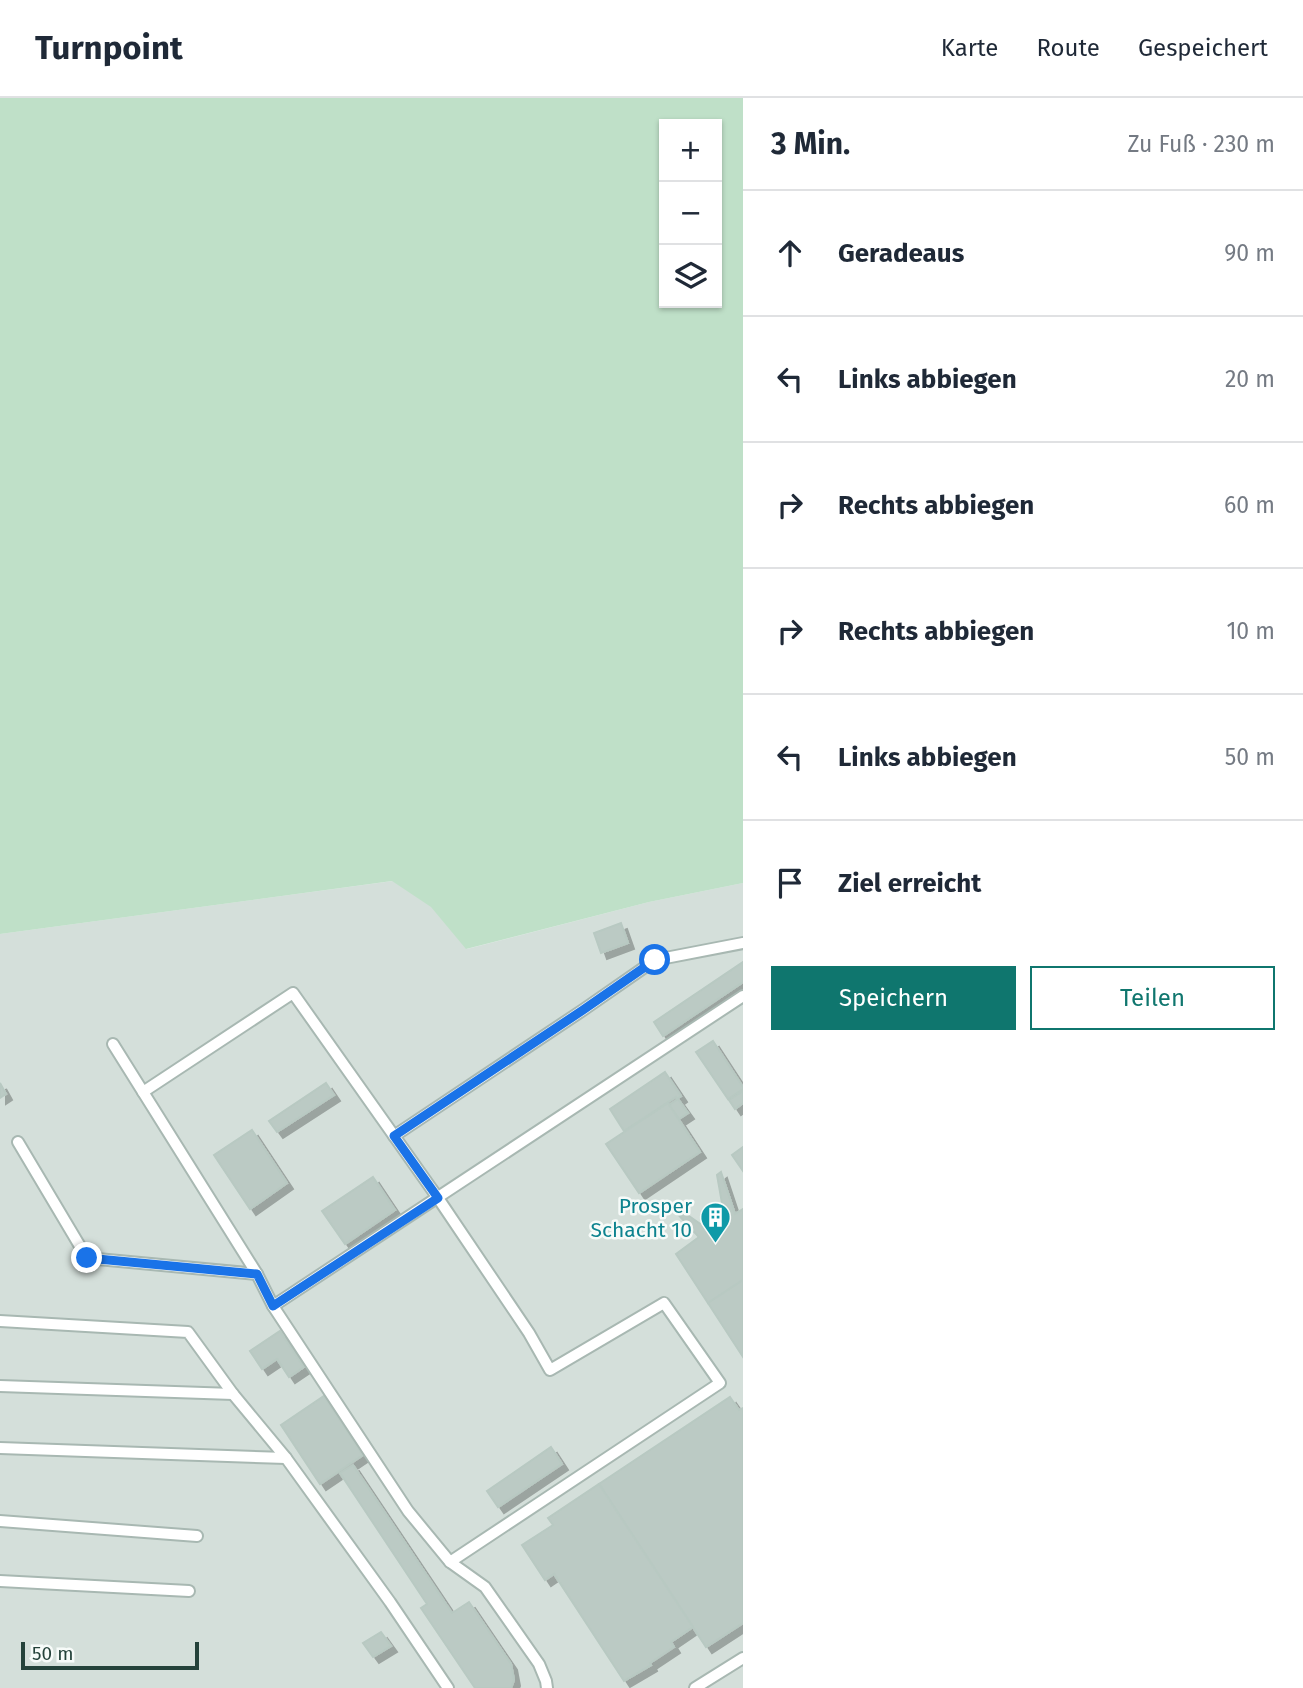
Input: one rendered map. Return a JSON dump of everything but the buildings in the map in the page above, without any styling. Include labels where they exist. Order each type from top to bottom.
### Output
[{"type":"lane","points":[[394,1136],[655,960],[743,943]]},
{"type":"lane","points":[[143,1091],[293,993],[438,1198],[529,1333],[550,1370],[664,1303],[720,1383],[450,1562]]},
{"type":"lane","points":[[273,1306],[743,996]]},
{"type":"lane","points":[[113,1044],[257,1274],[273,1306],[408,1511],[450,1562],[485,1587],[538,1664],[547,1688]]},
{"type":"lane","points":[[18,1142],[87,1258],[257,1274]]},
{"type":"lane","points":[[0,1321],[187,1332],[233,1394],[286,1458],[390,1602],[447,1688]]},
{"type":"lane","points":[[0,1386],[233,1394]]},
{"type":"lane","points":[[0,1448],[286,1458]]},
{"type":"lane","points":[[0,1521],[197,1536]]},
{"type":"lane","points":[[0,1581],[189,1591]]},
{"type":"lane","points":[[695,1688],[743,1658]]},
{"type":"shaded area","points":[[393,881],[431,906],[467,949],[649,902],[743,883],[743,1688],[0,1688],[0,934]]},
{"type":"green space","points":[[0,98],[743,98],[743,883],[649,902],[466,949],[431,907],[392,881],[0,934]]},
{"type":"place","name":"Prosper Schacht 10","points":[[715,1245]]},
{"type":"route","points":[[87,1258],[257,1274],[273,1306],[438,1198],[394,1136],[655,960]]}]
